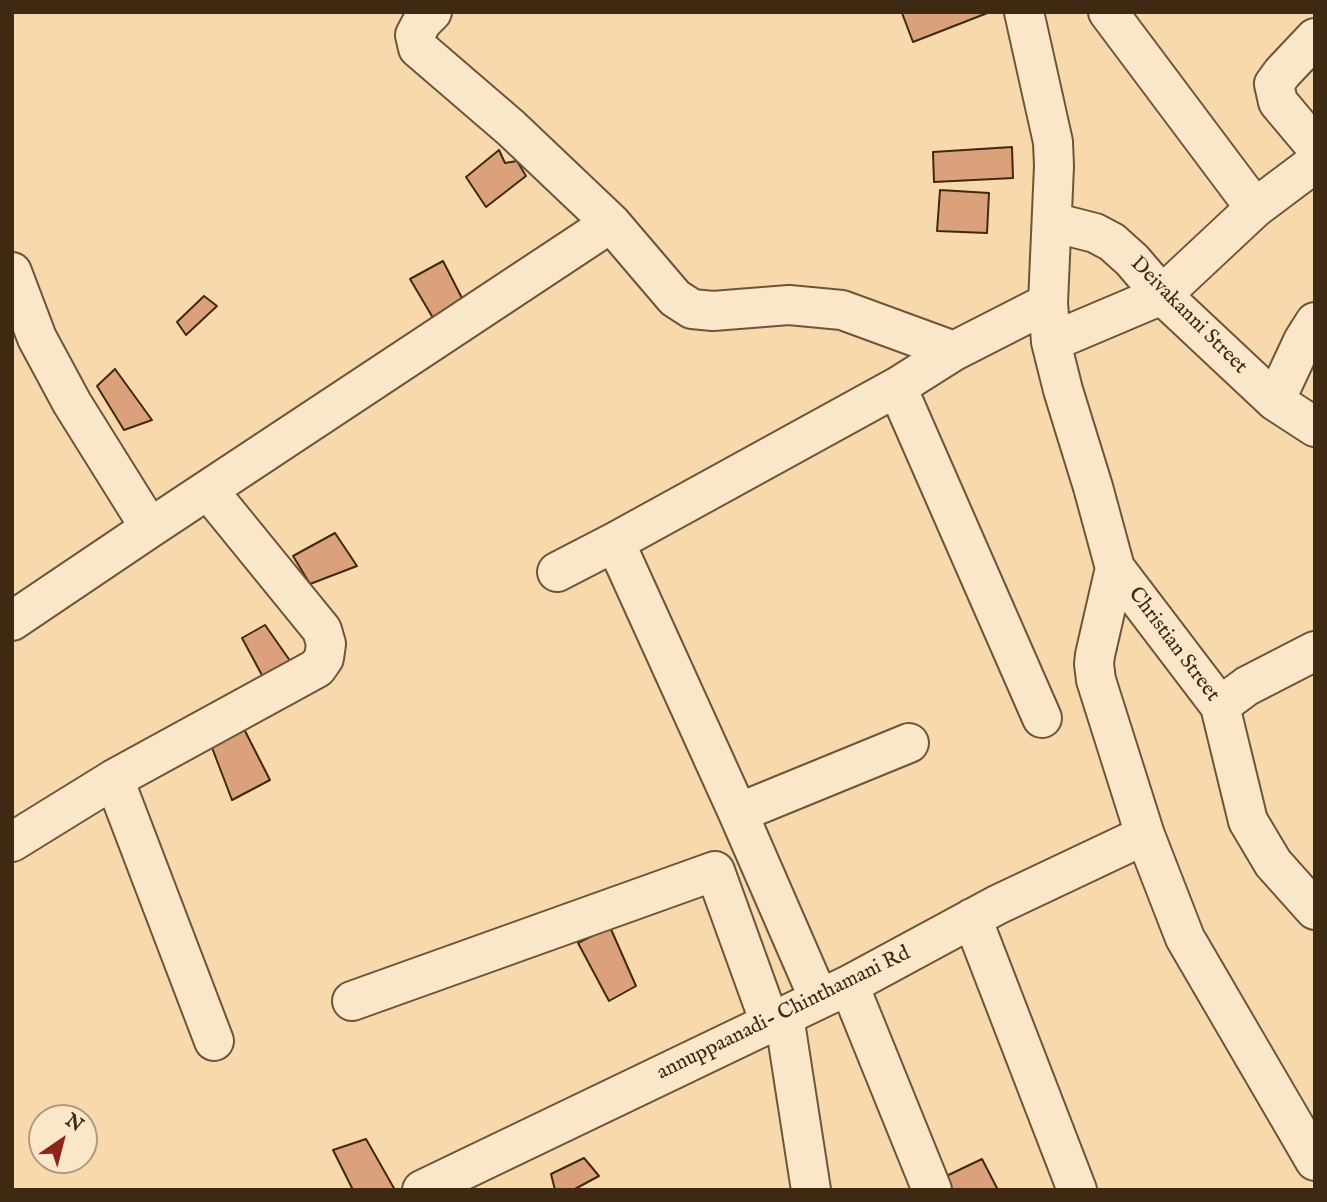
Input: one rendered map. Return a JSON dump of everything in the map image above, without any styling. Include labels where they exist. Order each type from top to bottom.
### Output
[{"type":"street","points":[[432,12],[415,35],[418,48],[511,128],[611,223],[674,298],[692,309],[713,311],[789,305],[842,310],[954,351]]},
{"type":"street","points":[[1024,12],[1054,142],[1048,303],[1051,342],[1115,568],[1094,664],[1096,680],[1145,835],[1185,938],[1315,1161]]},
{"type":"street","points":[[1108,12],[1255,208]]},
{"type":"street","points":[[1315,38],[1274,84],[1278,102],[1315,146]]},
{"type":"street","points":[[1051,342],[1162,295],[1255,208],[1315,163]]},
{"type":"street","name":"Deivakanni Street","points":[[1052,222],[1095,233],[1112,242],[1132,260],[1162,295],[1275,401],[1315,426]]},
{"type":"street","points":[[12,621],[611,223]]},
{"type":"street","points":[[12,272],[25,345],[72,403],[150,528]]},
{"type":"street","points":[[557,572],[897,387],[954,351],[1048,303]]},
{"type":"street","points":[[1275,401],[1303,341],[1315,322]]},
{"type":"street","points":[[897,387],[1042,718]]},
{"type":"street","points":[[12,842],[114,779],[317,668],[324,658],[326,644],[322,630],[208,490]]},
{"type":"street","points":[[615,542],[738,813],[834,992],[932,1190]]},
{"type":"street","name":"Christian Street","points":[[1115,568],[1220,706],[1248,821],[1273,863],[1315,910]]},
{"type":"street","points":[[1220,706],[1247,686],[1315,651]]},
{"type":"street","points":[[738,813],[909,743]]},
{"type":"street","points":[[114,779],[214,1041]]},
{"type":"street","name":"annuppaanadi- Chinthamani Rd","points":[[422,1190],[834,992],[972,919],[1145,835]]},
{"type":"street","points":[[352,1001],[715,871],[777,1019],[811,1190]]},
{"type":"street","points":[[972,919],[1077,1190]]},
{"type":"building","points":[[903,12],[990,12],[913,42]]},
{"type":"building","points":[[1012,147],[1013,178],[934,182],[933,152]]},
{"type":"building","points":[[499,150],[505,163],[517,161],[526,176],[486,207],[466,177]]},
{"type":"building","points":[[940,190],[989,193],[987,233],[937,231]]},
{"type":"building","points":[[443,261],[465,304],[439,328],[410,279]]},
{"type":"building","points":[[204,296],[217,306],[186,335],[177,322]]},
{"type":"building","points":[[115,369],[152,420],[124,430],[97,386]]},
{"type":"building","points":[[335,533],[357,566],[310,584],[293,556]]},
{"type":"building","points":[[265,625],[293,665],[263,677],[242,638]]},
{"type":"building","points":[[244,729],[270,780],[232,800],[211,745]]},
{"type":"building","points":[[610,927],[636,986],[609,1001],[578,943]]},
{"type":"building","points":[[366,1139],[395,1190],[353,1190],[333,1150]]},
{"type":"building","points":[[584,1158],[599,1176],[573,1190],[555,1190],[551,1174]]},
{"type":"building","points":[[982,1159],[998,1190],[944,1190],[940,1179]]}]
